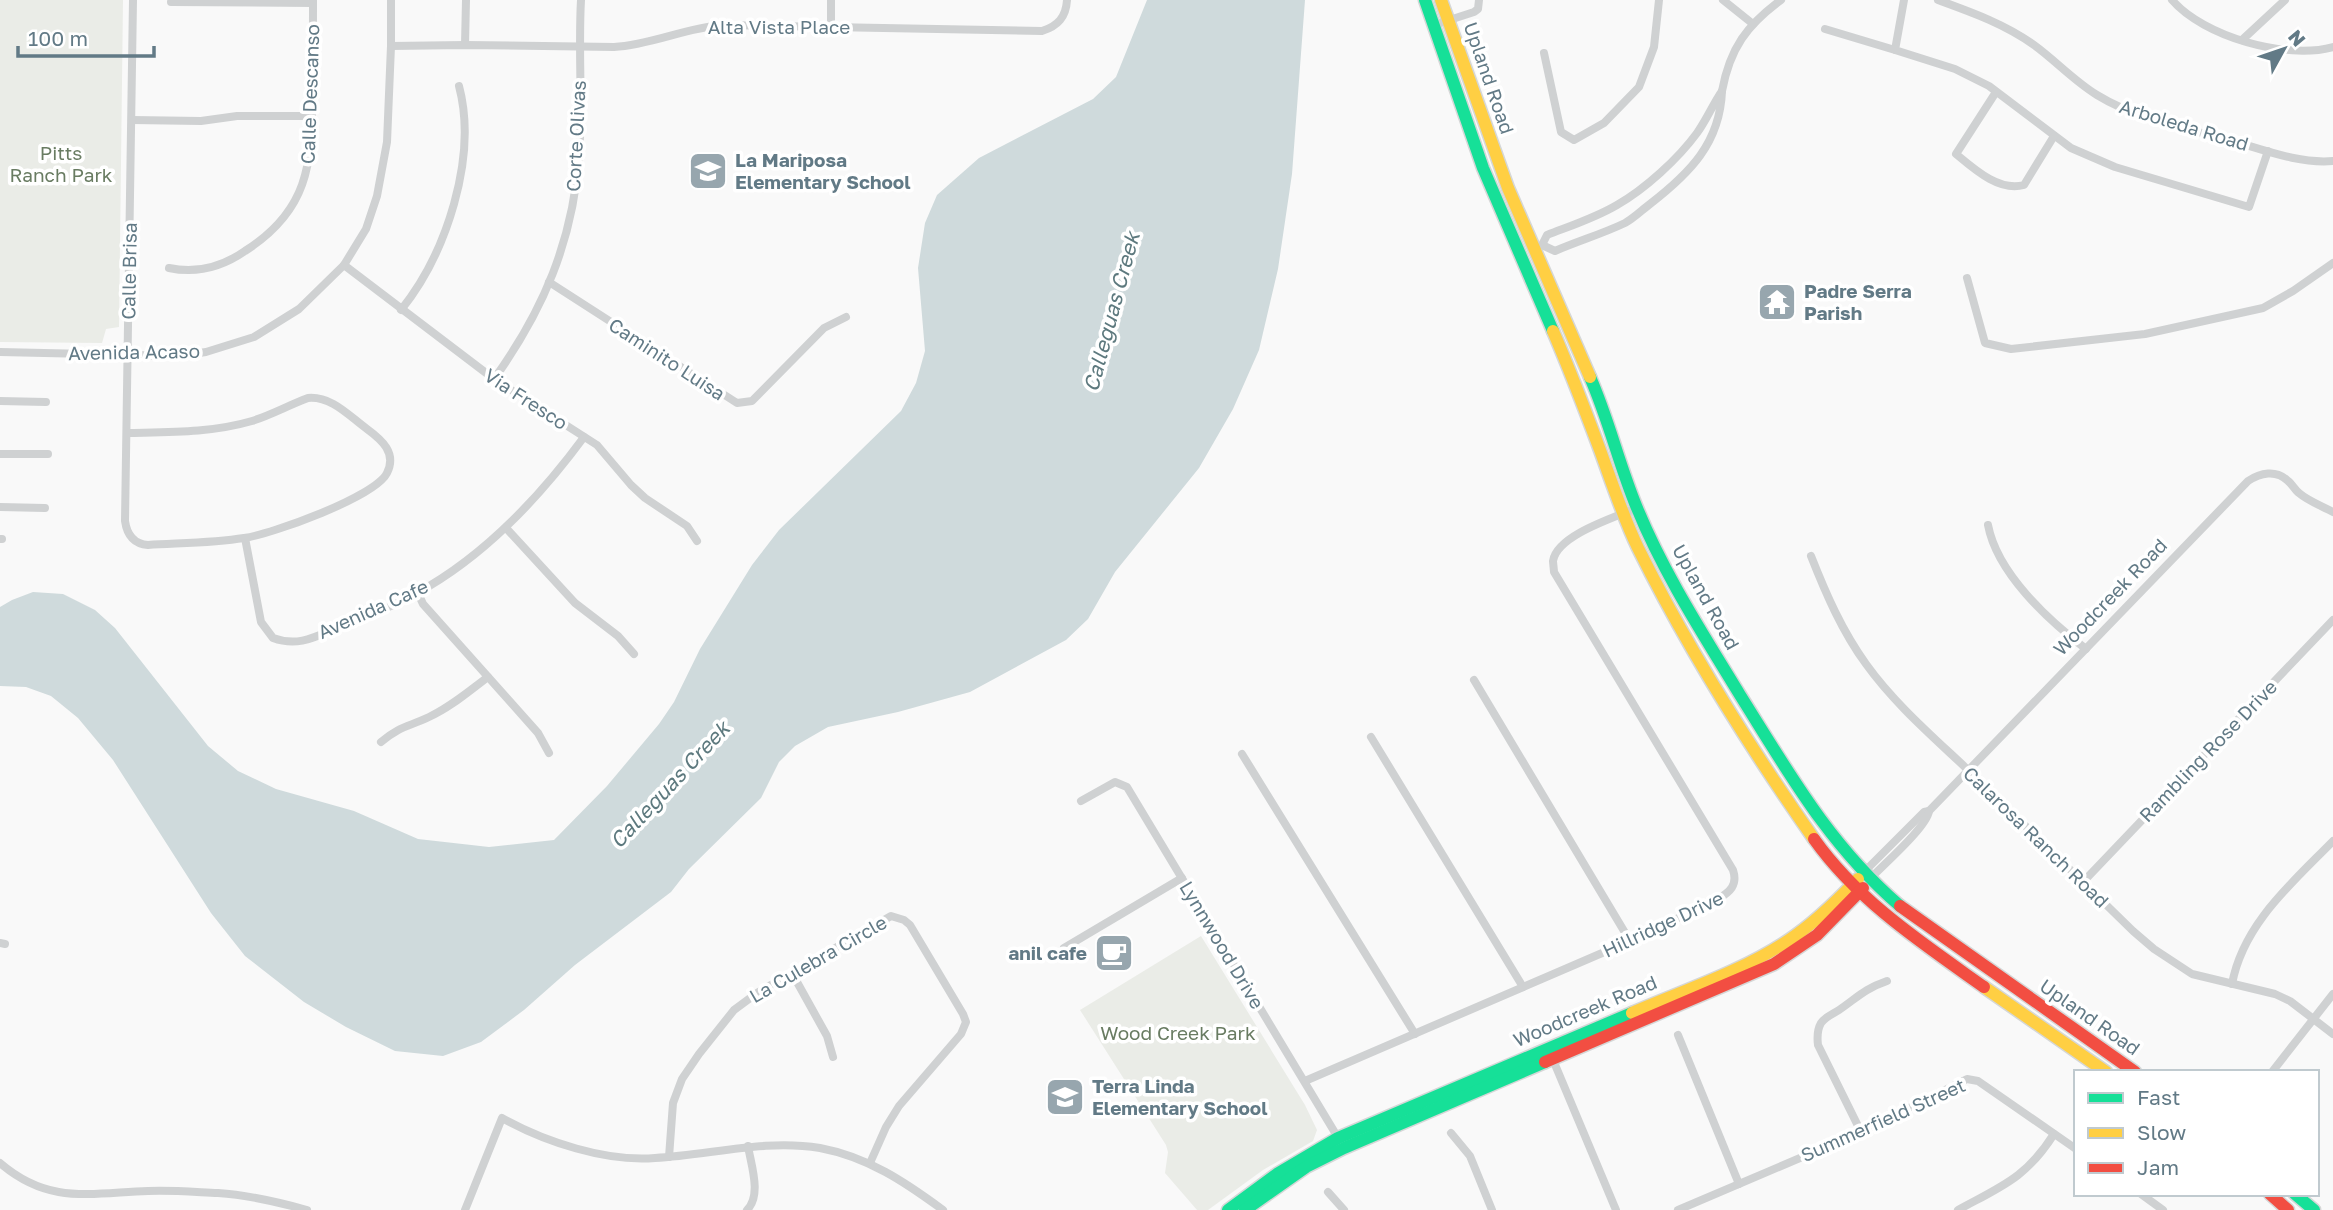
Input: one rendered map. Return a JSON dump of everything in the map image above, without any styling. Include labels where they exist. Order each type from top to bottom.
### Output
[{"type":"main road","name":"Upland Road","points":[[1425,0],[1483,169],[1575,381],[1623,514],[1658,590],[1782,793],[1805,828],[1856,888],[1902,929],[2103,1070]]},
{"type":"main road","name":"Upland Road","points":[[1441,0],[1508,188],[1594,386],[1637,508],[1678,592],[1778,757],[1829,833],[1867,876],[1926,925],[2132,1070]]},
{"type":"main road","name":"Woodcreek Road","points":[[1228,1210],[1277,1174],[1341,1143],[1551,1054],[1783,946],[1856,888],[1867,876]]},
{"type":"main road","name":"Woodcreek Road","points":[[1245,1210],[1341,1143]]},
{"type":"main road","points":[[2272,1196],[2288,1210]]},
{"type":"main road","points":[[2297,1196],[2314,1210]]},
{"type":"street","name":"Calle Brisa","points":[[133,0],[125,521],[127,531],[133,540],[141,545],[246,538]]},
{"type":"street","name":"Avenida Acaso","points":[[0,352],[177,356],[206,352],[254,337],[299,309],[344,265],[366,229],[381,177],[387,142],[391,0]]},
{"type":"street","points":[[465,45],[466,0]]},
{"type":"street","name":"Corte Olivas","points":[[494,379],[529,328],[569,229],[577,183],[580,125],[580,0]]},
{"type":"street","points":[[831,0],[831,27]]},
{"type":"street","name":"Alta Vista Place","points":[[391,46],[631,46],[709,26],[1042,31],[1058,23],[1066,10],[1067,0]]},
{"type":"street","points":[[1434,26],[1474,12],[1478,9],[1479,0]]},
{"type":"street","points":[[1544,53],[1561,132],[1574,140],[1604,123],[1639,87],[1654,47],[1659,0]]},
{"type":"street","points":[[1723,0],[1753,24]]},
{"type":"street","points":[[1723,91],[1699,131],[1659,174],[1619,204],[1547,235],[1542,245],[1555,251],[1627,222],[1673,186],[1695,163],[1711,139],[1721,111],[1733,53],[1746,30],[1781,0]]},
{"type":"street","points":[[1895,50],[1904,0]]},
{"type":"street","name":"Arboleda Road","points":[[1937,0],[1975,13],[2010,30],[2034,45],[2074,80],[2120,108],[2292,157],[2333,161]]},
{"type":"street","points":[[2242,40],[2285,0]]},
{"type":"street","points":[[171,2],[313,1]]},
{"type":"street","name":"Calle Descanso","points":[[169,268],[186,271],[208,269],[228,261],[256,244],[291,208],[306,176],[311,148],[313,1]]},
{"type":"street","points":[[2176,2],[2216,31],[2259,46],[2291,50],[2323,50],[2333,47]]},
{"type":"street","points":[[1825,29],[1955,69],[1996,92],[2071,148],[2115,167],[2249,207],[2268,151]]},
{"type":"street","points":[[401,310],[418,289],[433,260],[454,199],[463,145],[463,103],[459,86]]},
{"type":"street","points":[[1996,92],[1956,154],[1975,170],[2002,184],[2017,187],[2024,185],[2054,136]]},
{"type":"street","points":[[132,120],[201,121],[237,116],[312,116]]},
{"type":"street","points":[[1967,278],[1985,343],[2011,349],[2145,334],[2263,308],[2333,263]]},
{"type":"street","name":"Via Fresco","points":[[344,265],[494,379],[584,437],[609,457],[645,498],[687,526],[697,541]]},
{"type":"street","name":"Caminito Luisa","points":[[549,282],[737,403],[752,401],[824,328],[845,317]]},
{"type":"street","points":[[127,433],[180,433],[227,428],[317,397],[333,404],[381,440],[389,451],[390,466],[387,474],[377,484],[339,506],[308,519],[246,538]]},
{"type":"street","points":[[0,401],[46,402]]},
{"type":"street","name":"Avenida Cafe","points":[[246,538],[261,622],[273,638],[295,644],[418,593],[452,571],[506,528],[539,494],[584,437]]},
{"type":"street","points":[[0,454],[48,454]]},
{"type":"street","name":"Woodcreek Road","points":[[1867,876],[1924,812],[1929,811],[2248,481],[2268,473],[2283,477],[2299,493],[2333,512]]},
{"type":"street","points":[[0,508],[45,508]]},
{"type":"street","name":"Hillridge Drive","points":[[1305,1081],[1630,941],[1730,892],[1735,881],[1733,870],[1554,572],[1553,561],[1562,545],[1585,530],[1637,508]]},
{"type":"street","points":[[1988,525],[1997,554],[2013,577],[2063,630],[2086,649]]},
{"type":"street","points":[[506,528],[575,603],[618,636],[635,654]]},
{"type":"street","name":"Calarosa Ranch Road","points":[[1811,556],[1826,596],[1866,664],[1909,713],[2133,931],[2192,974],[2275,994],[2290,1001],[2333,1034]]},
{"type":"street","points":[[418,593],[424,604],[538,733],[549,753]]},
{"type":"street","name":"Rambling Rose Drive","points":[[2083,882],[2333,620]]},
{"type":"street","points":[[381,742],[396,729],[428,718],[449,706],[488,677]]},
{"type":"street","points":[[1474,680],[1630,941]]},
{"type":"street","points":[[1371,737],[1523,986]]},
{"type":"street","points":[[1242,754],[1415,1034]]},
{"type":"street","name":"Lynnwood Drive","points":[[1081,802],[1109,783],[1115,782],[1126,787],[1341,1143]]},
{"type":"street","points":[[2232,984],[2240,955],[2257,924],[2333,841]]},
{"type":"street","points":[[1064,948],[1182,878]]},
{"type":"street","name":"La Culebra Circle","points":[[669,1157],[673,1103],[682,1079],[734,1010],[757,993],[885,918],[897,917],[910,925],[966,1022],[961,1034],[899,1106],[870,1163]]},
{"type":"street","points":[[792,973],[827,1036],[833,1057]]},
{"type":"street","points":[[1860,1132],[1818,1045],[1817,1035],[1822,1021],[1828,1016],[1867,988],[1887,981]]},
{"type":"street","points":[[2274,1070],[2333,994]]},
{"type":"street","points":[[1678,1035],[1740,1184]]},
{"type":"street","points":[[1551,1054],[1616,1210]]},
{"type":"street","name":"Summerfield Street","points":[[1678,1210],[1860,1132],[1961,1081],[1973,1079],[2074,1148]]},
{"type":"street","points":[[465,1210],[502,1118],[555,1142],[593,1152],[651,1159],[777,1144],[843,1154],[870,1163],[905,1183],[943,1210]]},
{"type":"street","points":[[1451,1133],[1470,1156],[1492,1210]]},
{"type":"street","points":[[1958,1210],[2022,1173],[2042,1153],[2054,1134]]},
{"type":"street","points":[[748,1146],[754,1184],[754,1198],[749,1208],[762,1210]]},
{"type":"street","points":[[0,1163],[32,1184],[77,1195],[149,1191],[220,1193],[268,1200],[307,1210]]},
{"type":"street","points":[[1328,1192],[1344,1210]]},
{"type":"street","points":[[2143,1196],[2157,1208]]},
{"type":"green space","name":"Pitts Ranch Park","points":[[0,0],[123,0],[119,327],[106,329],[102,343],[0,342]]},
{"type":"green space","name":"Wood Creek Park","points":[[1201,936],[1305,1105],[1317,1130],[1313,1141],[1263,1170],[1208,1210],[1197,1210],[1165,1173],[1168,1152],[1166,1145],[1080,1010]]},
{"type":"water","name":"Calleguas Creek","points":[[1147,0],[1305,0],[1292,174],[1278,269],[1259,350],[1233,409],[1199,468],[1115,572],[1088,619],[1066,640],[970,692],[898,712],[828,727],[795,746],[779,762],[761,798],[689,869],[671,892],[575,965],[524,1010],[481,1042],[443,1056],[395,1051],[304,1002],[245,956],[211,913],[113,760],[78,718],[51,696],[26,687],[0,686],[0,607],[33,592],[63,594],[95,610],[115,628],[208,746],[238,771],[276,789],[354,811],[418,839],[489,847],[554,840],[607,786],[659,724],[674,702],[700,649],[752,565],[779,530],[901,411],[916,383],[925,351],[918,268],[925,223],[937,195],[979,158],[1093,99],[1116,77]]},
{"type":"traffic: fast","points":[[1425,0],[1483,168],[1553,331]]},
{"type":"traffic: fast","points":[[1590,377],[1637,508],[1685,603],[1812,807],[1852,858],[1900,906]]},
{"type":"traffic: fast","points":[[1228,1210],[1277,1174],[1338,1138],[1632,1013]]},
{"type":"traffic: fast","points":[[1245,1210],[1306,1167],[1344,1148],[1545,1062]]},
{"type":"traffic: fast","points":[[2297,1196],[2314,1210]]},
{"type":"traffic: slow","points":[[1441,0],[1508,188],[1590,377]]},
{"type":"traffic: slow","points":[[1553,331],[1627,524],[1657,585],[1721,697],[1814,839]]},
{"type":"traffic: slow","points":[[1632,1013],[1732,971],[1771,951],[1817,919],[1858,879]]},
{"type":"traffic: slow","points":[[1984,987],[2103,1070]]},
{"type":"traffic: jam","points":[[1814,839],[1850,882],[1892,920],[1984,987]]},
{"type":"traffic: jam","points":[[1545,1062],[1774,964],[1817,935],[1863,888]]},
{"type":"traffic: jam","points":[[1900,906],[2132,1070]]},
{"type":"traffic: jam","points":[[2272,1196],[2288,1210]]},
{"type":"place","name":"La Mariposa Elementary School","points":[[708,171]]},
{"type":"place","name":"Padre Serra Parish","points":[[1777,302]]},
{"type":"place","name":"anil cafe","points":[[1114,953]]},
{"type":"place","name":"Terra Linda Elementary School","points":[[1065,1097]]}]
